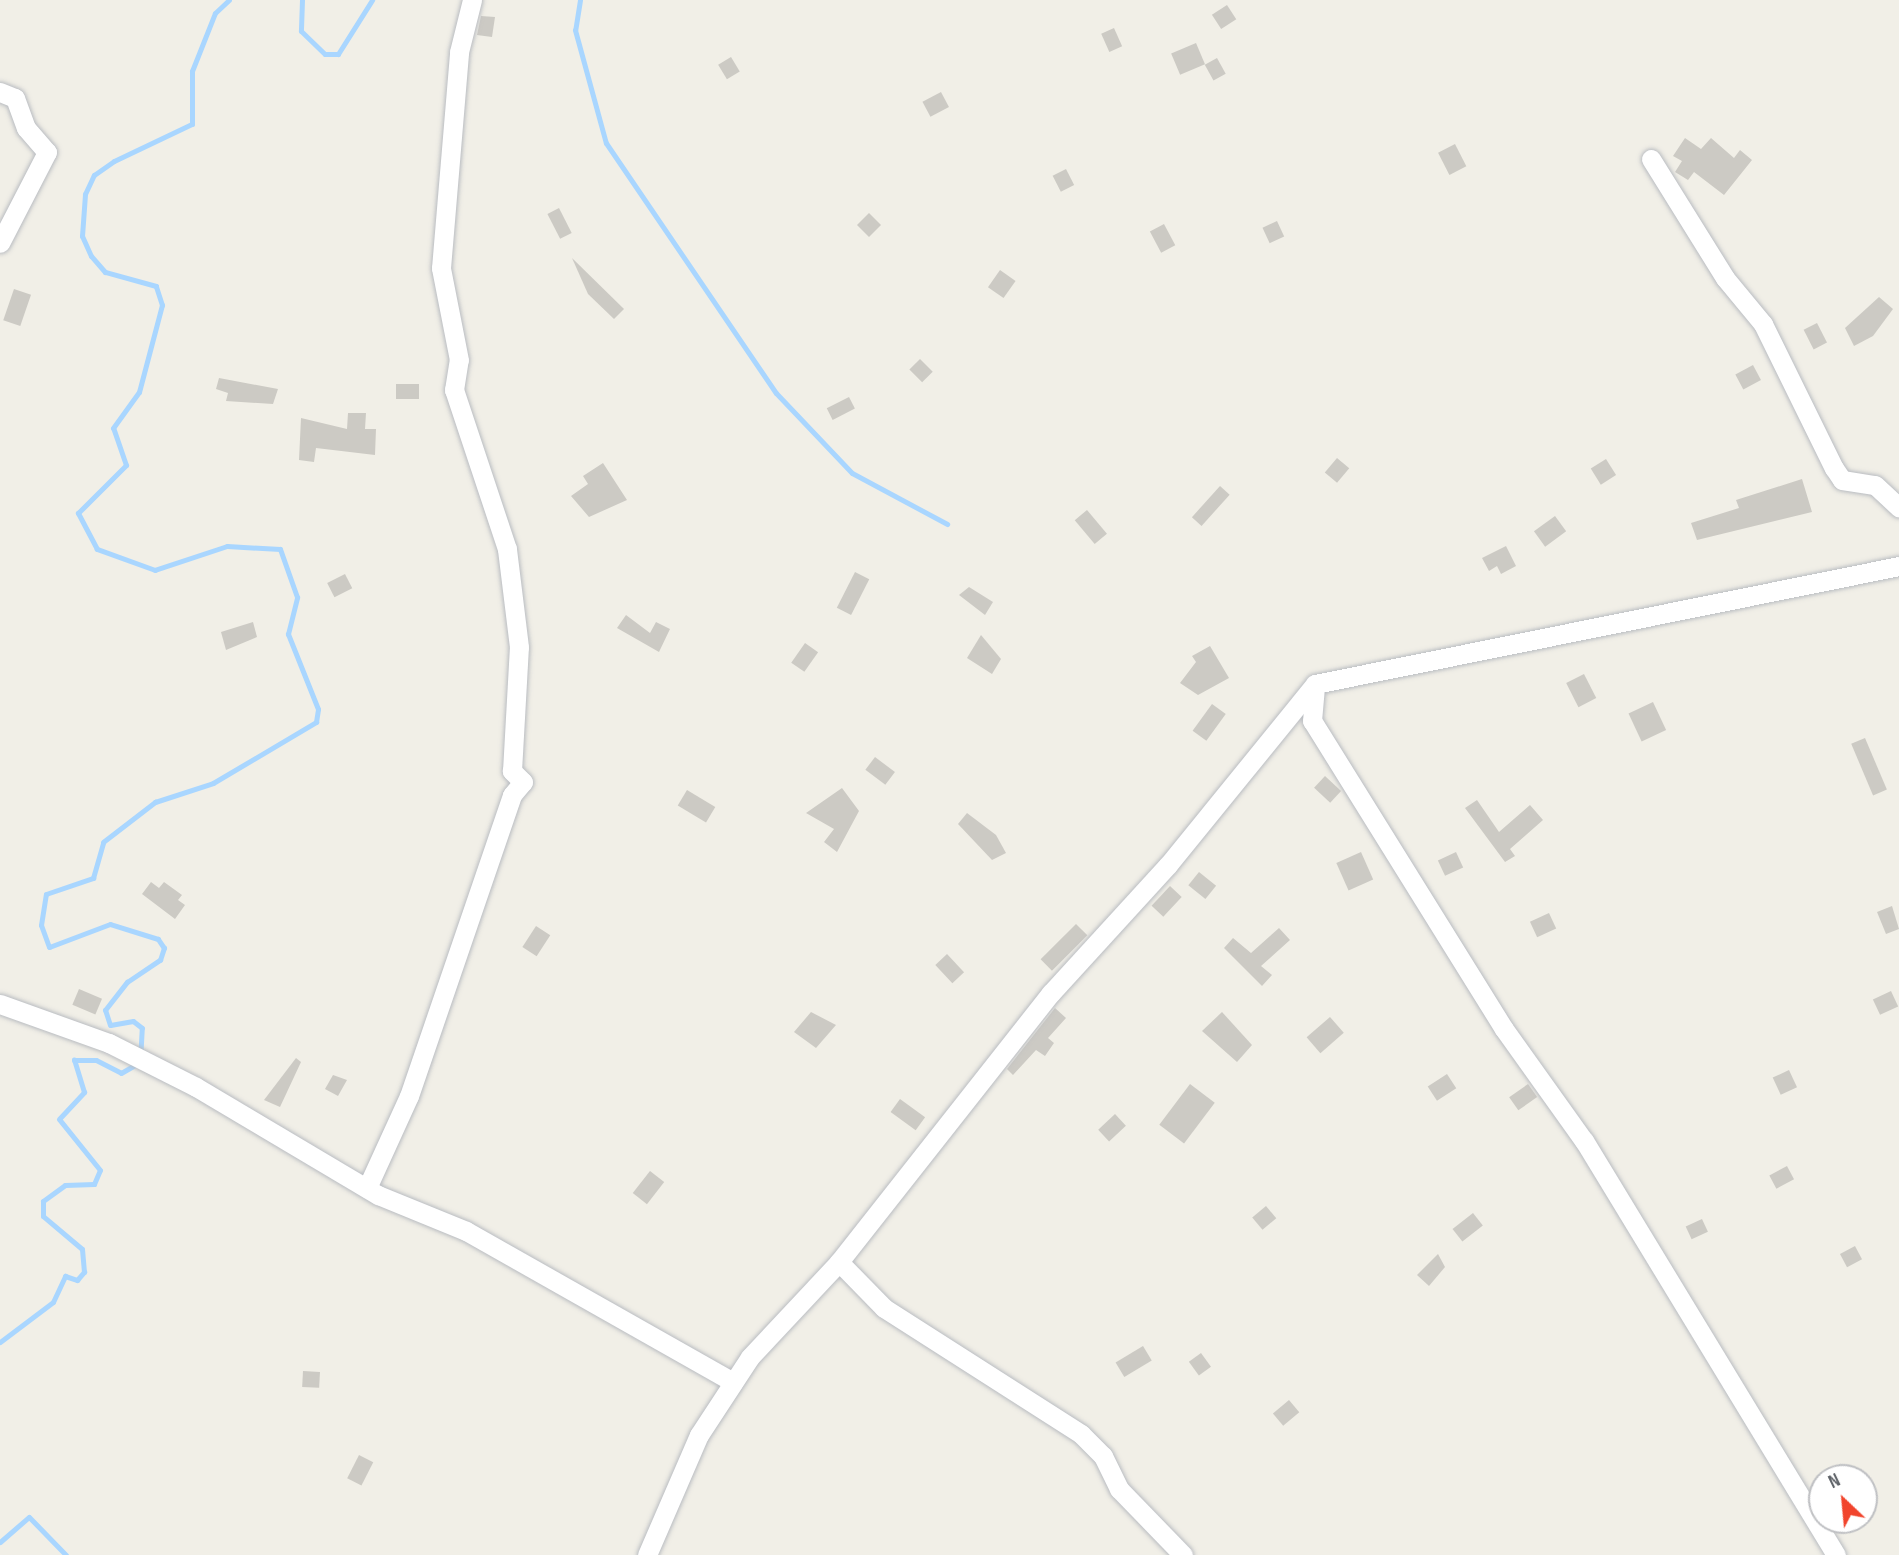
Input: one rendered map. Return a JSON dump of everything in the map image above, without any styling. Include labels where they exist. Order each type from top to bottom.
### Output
[{"type":"street","points":[[368,1188],[409,1096],[473,923],[477,892],[523,782],[512,771],[519,647],[508,549],[454,390],[456,338],[441,268],[459,52],[472,0]]},
{"type":"street","points":[[0,92],[15,98],[26,128],[47,152],[0,243]]},
{"type":"street","points":[[1651,159],[1725,278],[1763,324],[1838,474],[1875,485],[1899,507]]},
{"type":"street","points":[[647,1555],[699,1435],[733,1382],[839,1262],[1051,993],[1168,865],[1315,684],[1899,566]]},
{"type":"street","points":[[1315,684],[1312,721],[1504,1029],[1584,1141],[1836,1555]]},
{"type":"street","points":[[0,1004],[120,1048],[368,1188],[489,1243],[733,1382]]},
{"type":"street","points":[[839,1262],[884,1308],[1081,1434],[1103,1456],[1119,1489],[1183,1555]]},
{"type":"building","points":[[1227,5],[1236,19],[1221,29],[1212,15]]},
{"type":"building","points":[[481,16],[495,17],[492,37],[477,35]]},
{"type":"building","points":[[1114,28],[1122,46],[1109,52],[1101,34]]},
{"type":"building","points":[[1196,43],[1205,64],[1180,75],[1171,54]]},
{"type":"building","points":[[731,57],[740,72],[727,79],[718,65]]},
{"type":"building","points":[[1217,58],[1226,74],[1213,81],[1205,65]]},
{"type":"building","points":[[941,92],[949,107],[930,117],[922,102]]},
{"type":"building","points":[[1685,138],[1701,149],[1711,138],[1734,158],[1740,150],[1752,160],[1724,195],[1694,172],[1688,180],[1675,172],[1682,161],[1673,156]]},
{"type":"building","points":[[1455,144],[1466,166],[1449,175],[1438,153]]},
{"type":"building","points":[[1066,169],[1074,185],[1061,192],[1053,176]]},
{"type":"building","points":[[559,208],[572,233],[560,239],[547,214]]},
{"type":"building","points":[[869,213],[881,225],[869,237],[857,225]]},
{"type":"building","points":[[1277,221],[1284,236],[1270,243],[1262,228]]},
{"type":"building","points":[[1164,224],[1175,245],[1161,253],[1150,232]]},
{"type":"building","points":[[572,258],[624,309],[614,319],[588,294]]},
{"type":"building","points":[[1000,270],[1016,281],[1004,298],[988,287]]},
{"type":"building","points":[[14,289],[31,295],[20,326],[3,320]]},
{"type":"building","points":[[1879,297],[1893,309],[1873,336],[1854,346],[1845,328]]},
{"type":"building","points":[[1817,323],[1827,343],[1814,349],[1804,330]]},
{"type":"building","points":[[920,359],[933,372],[922,382],[909,370]]},
{"type":"building","points":[[1753,365],[1761,380],[1743,389],[1735,374]]},
{"type":"building","points":[[219,378],[278,389],[273,404],[226,401],[228,393],[216,389]]},
{"type":"building","points":[[396,384],[419,384],[419,399],[396,399]]},
{"type":"building","points":[[849,397],[855,409],[833,420],[827,408]]},
{"type":"building","points":[[348,413],[366,413],[365,429],[376,429],[375,455],[316,448],[314,462],[299,460],[301,418],[347,429]]},
{"type":"building","points":[[1337,458],[1349,468],[1337,483],[1325,473]]},
{"type":"building","points":[[1606,459],[1616,475],[1601,485],[1591,469]]},
{"type":"building","points":[[603,463],[627,500],[589,517],[571,496],[588,484],[583,476]]},
{"type":"building","points":[[1802,479],[1812,512],[1697,540],[1691,523],[1739,508],[1736,500]]},
{"type":"building","points":[[1220,486],[1230,495],[1202,526],[1192,517]]},
{"type":"building","points":[[1087,510],[1107,534],[1095,544],[1075,520]]},
{"type":"building","points":[[1555,516],[1566,531],[1545,547],[1534,531]]},
{"type":"building","points":[[1506,546],[1516,566],[1501,574],[1497,566],[1489,571],[1482,558]]},
{"type":"building","points":[[855,572],[869,579],[851,615],[837,608]]},
{"type":"building","points":[[345,574],[352,588],[334,597],[327,583]]},
{"type":"building","points":[[969,587],[993,602],[985,615],[959,595]]},
{"type":"building","points":[[626,615],[650,633],[656,622],[670,629],[659,652],[617,628]]},
{"type":"building","points":[[253,622],[257,637],[226,650],[221,632]]},
{"type":"building","points":[[981,635],[1001,659],[992,674],[967,658]]},
{"type":"building","points":[[805,643],[818,652],[804,672],[791,663]]},
{"type":"building","points":[[1210,646],[1229,678],[1198,695],[1180,683],[1196,662],[1192,656]]},
{"type":"building","points":[[1584,674],[1596,698],[1578,707],[1566,683]]},
{"type":"building","points":[[1653,702],[1666,730],[1642,742],[1629,713]]},
{"type":"building","points":[[1212,704],[1226,714],[1206,741],[1193,731]]},
{"type":"building","points":[[1865,738],[1887,790],[1873,795],[1851,744]]},
{"type":"building","points":[[875,757],[895,772],[885,785],[865,770]]},
{"type":"building","points":[[1325,776],[1341,791],[1330,803],[1314,788]]},
{"type":"building","points":[[842,788],[859,811],[837,852],[824,842],[834,829],[806,813]]},
{"type":"building","points":[[687,790],[715,807],[706,822],[678,805]]},
{"type":"building","points":[[1477,800],[1499,832],[1530,805],[1543,820],[1510,849],[1515,856],[1505,862],[1465,808]]},
{"type":"building","points":[[967,813],[996,835],[1006,853],[992,860],[958,824]]},
{"type":"building","points":[[1361,852],[1373,879],[1349,890],[1336,863]]},
{"type":"building","points":[[1456,852],[1463,867],[1445,876],[1438,860]]},
{"type":"building","points":[[1199,872],[1216,886],[1205,899],[1188,885]]},
{"type":"building","points":[[151,882],[159,888],[164,882],[182,895],[178,900],[185,905],[175,919],[142,894]]},
{"type":"building","points":[[1170,886],[1182,897],[1163,917],[1152,906]]},
{"type":"building","points":[[1892,906],[1899,929],[1886,934],[1877,912]]},
{"type":"building","points":[[1549,913],[1556,928],[1537,937],[1530,922]]},
{"type":"building","points":[[1076,924],[1087,935],[1052,971],[1041,959]]},
{"type":"building","points":[[536,926],[550,935],[537,956],[522,947]]},
{"type":"building","points":[[1279,928],[1290,940],[1261,966],[1272,975],[1262,986],[1224,948],[1233,938],[1251,953]]},
{"type":"building","points":[[947,954],[964,972],[952,983],[935,965]]},
{"type":"building","points":[[79,989],[102,999],[95,1014],[72,1005]]},
{"type":"building","points":[[1891,991],[1898,1006],[1880,1015],[1873,999]]},
{"type":"building","points":[[1055,1008],[1066,1018],[1048,1038],[1054,1043],[1045,1056],[1036,1050],[1013,1075],[1007,1069]]},
{"type":"building","points":[[811,1012],[836,1025],[816,1048],[794,1032]]},
{"type":"building","points":[[1222,1012],[1252,1045],[1237,1062],[1202,1031]]},
{"type":"building","points":[[1330,1017],[1344,1033],[1320,1053],[1307,1037]]},
{"type":"building","points":[[296,1058],[301,1062],[280,1107],[264,1100]]},
{"type":"building","points":[[1789,1070],[1797,1087],[1781,1095],[1773,1078]]},
{"type":"building","points":[[1447,1074],[1456,1088],[1437,1101],[1428,1087]]},
{"type":"building","points":[[333,1075],[347,1080],[338,1096],[325,1089]]},
{"type":"building","points":[[1190,1084],[1215,1103],[1184,1143],[1159,1125]]},
{"type":"building","points":[[1528,1084],[1537,1097],[1518,1110],[1509,1097]]},
{"type":"building","points":[[900,1099],[925,1117],[916,1130],[891,1112]]},
{"type":"building","points":[[1115,1114],[1126,1126],[1109,1141],[1098,1130]]},
{"type":"building","points":[[1787,1166],[1794,1179],[1776,1189],[1769,1175]]},
{"type":"building","points":[[650,1171],[664,1182],[647,1204],[633,1193]]},
{"type":"building","points":[[1266,1206],[1276,1218],[1262,1230],[1252,1218]]},
{"type":"building","points":[[1473,1213],[1483,1226],[1462,1242],[1453,1229]]},
{"type":"building","points":[[1702,1219],[1708,1232],[1692,1239],[1686,1227]]},
{"type":"building","points":[[1855,1246],[1862,1259],[1847,1267],[1840,1254]]},
{"type":"building","points":[[1438,1254],[1445,1267],[1429,1286],[1417,1275]]},
{"type":"building","points":[[1143,1346],[1152,1361],[1124,1377],[1116,1362]]},
{"type":"building","points":[[1201,1353],[1211,1367],[1199,1376],[1189,1362]]},
{"type":"building","points":[[303,1371],[320,1372],[319,1388],[302,1387]]},
{"type":"building","points":[[1289,1400],[1299,1412],[1283,1426],[1273,1413]]},
{"type":"building","points":[[359,1455],[373,1462],[361,1485],[347,1478]]},
{"type":"waterway","points":[[0,1342],[53,1302],[65,1276],[77,1280],[84,1272],[82,1249],[43,1216],[43,1201],[65,1185],[94,1184],[100,1170],[59,1119],[84,1092],[74,1060],[96,1060],[121,1073],[140,1062],[142,1028],[133,1021],[110,1025],[105,1010],[127,982],[160,960],[164,948],[158,939],[110,924],[49,947],[41,925],[46,894],[93,878],[103,842],[155,802],[213,783],[316,722],[318,709],[288,634],[297,597],[280,549],[227,546],[155,570],[97,549],[78,513],[126,465],[113,428],[139,392],[162,305],[156,286],[105,272],[91,256],[82,236],[85,194],[94,175],[114,161],[192,124],[192,71],[215,13],[229,0]]},
{"type":"waterway","points":[[302,0],[301,31],[325,54],[338,54],[372,0]]},
{"type":"waterway","points":[[580,0],[575,30],[606,143],[776,393],[852,473],[947,524]]},
{"type":"waterway","points":[[0,1542],[29,1517],[66,1555]]}]
